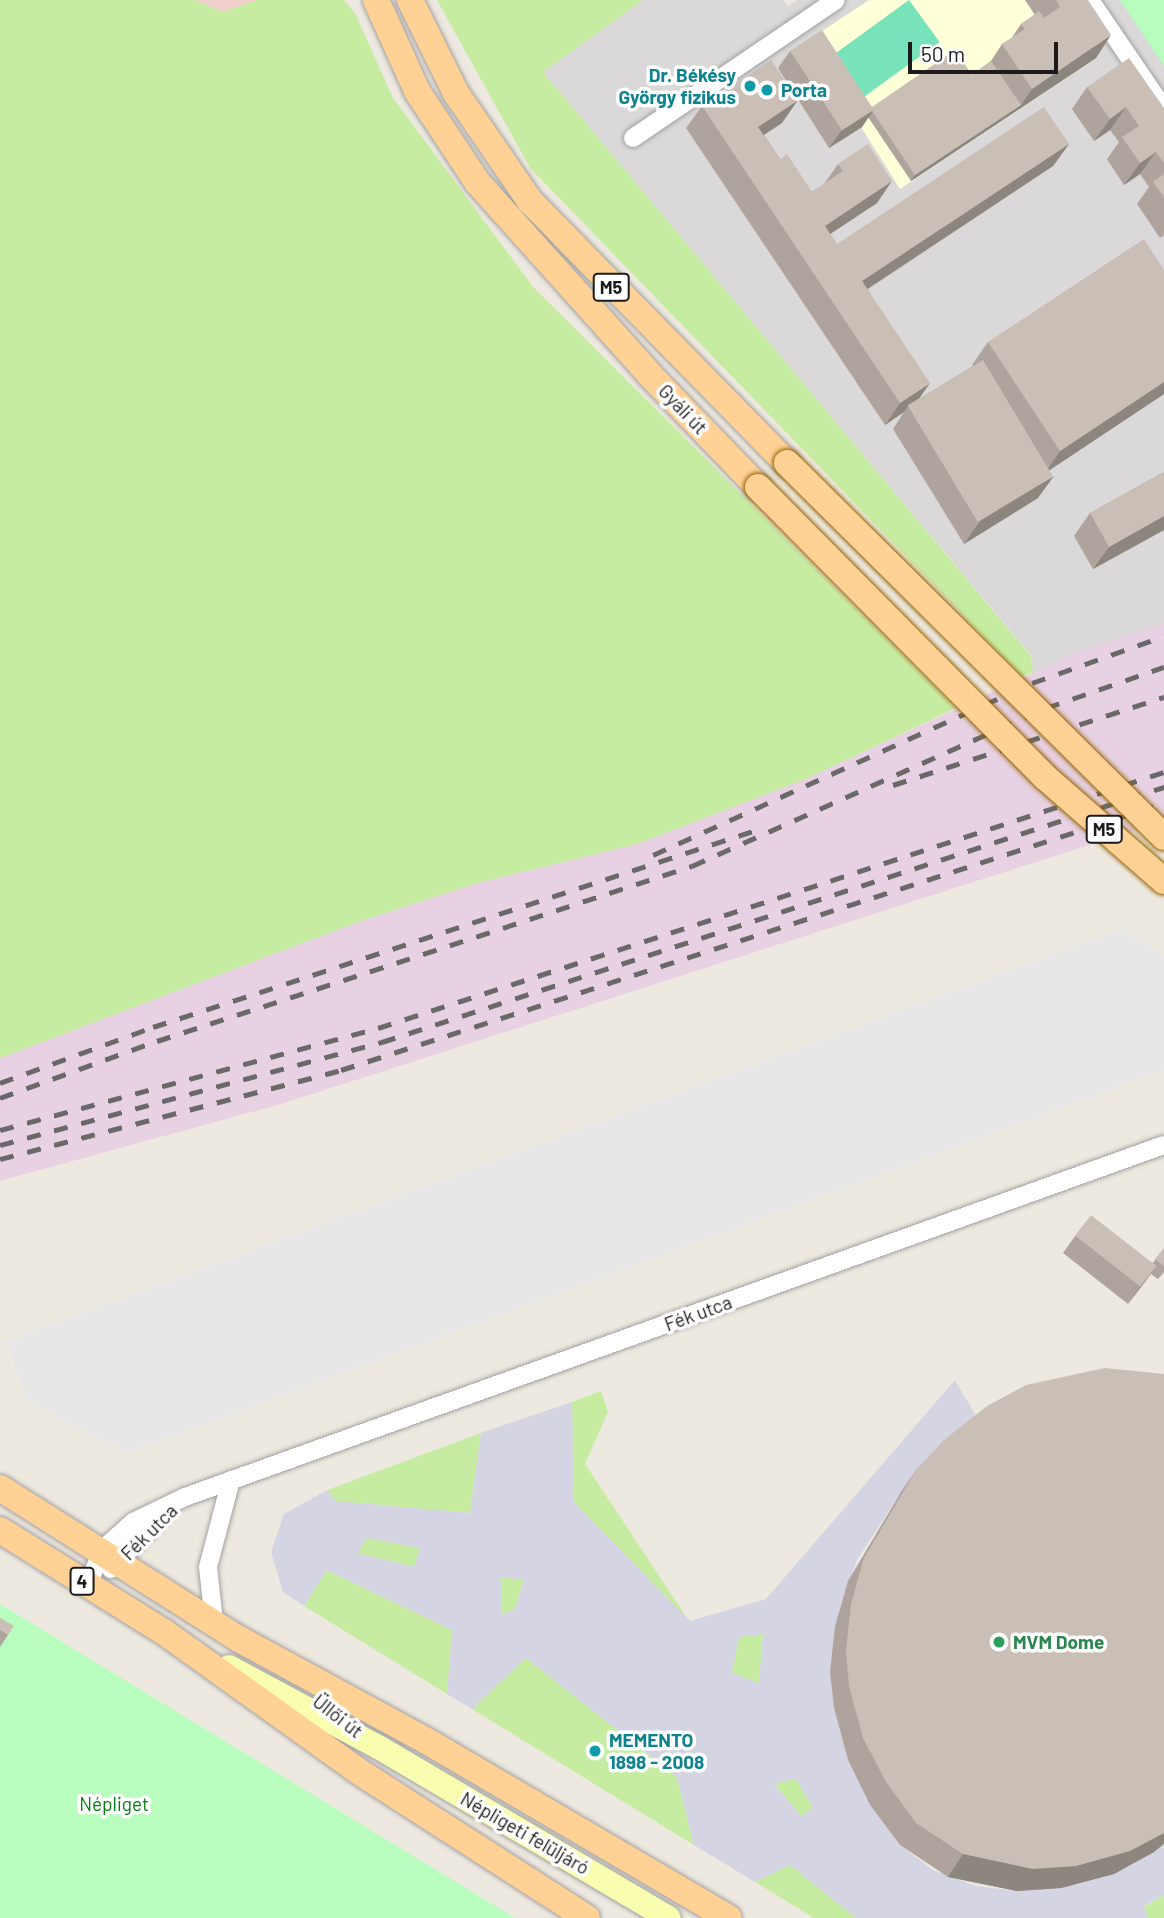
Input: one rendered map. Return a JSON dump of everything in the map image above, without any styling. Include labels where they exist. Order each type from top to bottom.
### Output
[{"type":"main road","name":"Gyáli út","points":[[376,0],[417,91],[478,183],[615,337],[758,487],[1045,777],[1164,881]]},
{"type":"main road","name":"Gyáli út","points":[[410,0],[456,93],[530,201],[787,463],[1164,837]]},
{"type":"main road","name":"Üllői út","points":[[0,1488],[239,1639],[380,1748]]},
{"type":"main road","name":"Üllői út","points":[[0,1530],[164,1632],[380,1748]]},
{"type":"main road","points":[[164,1632],[358,1771],[587,1918]]},
{"type":"main road","points":[[239,1639],[432,1744],[729,1918]]},
{"type":"main road","name":"Népligeti felüljáró","points":[[380,1748],[669,1918]]},
{"type":"street","points":[[633,138],[836,0]]},
{"type":"street","points":[[1090,0],[1164,109]]},
{"type":"street","name":"Fék utca","points":[[88,1585],[111,1556],[185,1497],[1164,1145]]},
{"type":"street","points":[[214,1622],[208,1567],[231,1480]]},
{"type":"shaded area","points":[[195,0],[257,0],[223,12]]},
{"type":"shaded area","points":[[643,0],[783,0],[788,6],[797,0],[1164,0],[1164,624],[1080,651],[1033,673],[1031,655],[543,72]]},
{"type":"shaded area","points":[[869,0],[1057,0],[1096,58],[900,189],[807,41]]},
{"type":"shaded area","points":[[1164,624],[1164,821],[281,1104],[0,1181],[0,1058],[361,921],[477,883],[637,844],[808,778],[1080,651]]},
{"type":"shaded area","points":[[1121,929],[1164,955],[1164,1070],[127,1453],[28,1401],[6,1341]]},
{"type":"shaded area","points":[[955,1380],[980,1423],[913,1477],[901,1492],[857,1560],[840,1606],[830,1672],[834,1708],[848,1760],[870,1805],[900,1845],[933,1870],[976,1886],[1017,1891],[1080,1884],[1125,1869],[1164,1845],[1164,1895],[1144,1906],[1148,1918],[856,1918],[790,1865],[755,1882],[694,1845],[677,1777],[526,1658],[472,1709],[447,1694],[452,1630],[327,1570],[304,1606],[283,1592],[271,1552],[284,1514],[327,1490],[336,1501],[470,1513],[481,1433],[572,1402],[574,1502],[690,1621],[766,1599]],"holes":[[[367,1538],[420,1548],[414,1567],[358,1553]],[[501,1577],[524,1580],[515,1609],[501,1615]],[[763,1634],[759,1683],[732,1673],[739,1637]],[[796,1779],[813,1808],[801,1816],[774,1784]]]},
{"type":"green space","points":[[0,0],[195,0],[223,12],[257,0],[344,0],[355,13],[393,98],[534,288],[956,708],[808,778],[637,844],[477,883],[361,921],[0,1058]]},
{"type":"green space","points":[[437,0],[643,0],[543,72],[1031,656],[1033,673],[1022,676],[530,168]]},
{"type":"green space","points":[[909,0],[940,42],[854,104],[823,62]]},
{"type":"green space","points":[[1120,0],[1164,0],[1164,66]]},
{"type":"green space","points":[[601,1391],[608,1412],[585,1464],[689,1621],[574,1502],[572,1402]]},
{"type":"green space","points":[[481,1433],[470,1513],[336,1501],[327,1490]]},
{"type":"green space","points":[[367,1538],[421,1548],[415,1567],[357,1553]]},
{"type":"green space","points":[[326,1570],[452,1630],[447,1694],[304,1606]]},
{"type":"green space","points":[[501,1577],[524,1579],[515,1609],[500,1615]]},
{"type":"green space","name":"Népliget","points":[[0,1604],[515,1918],[0,1918]]},
{"type":"green space","points":[[763,1634],[759,1683],[732,1673],[739,1636]]},
{"type":"green space","points":[[526,1658],[677,1777],[694,1845],[472,1709]]},
{"type":"green space","points":[[796,1779],[813,1808],[801,1817],[774,1783]]},
{"type":"green space","points":[[790,1864],[856,1918],[814,1918],[755,1882]]},
{"type":"green space","points":[[1164,1895],[1164,1918],[1148,1918],[1144,1907]]},
{"type":"building","points":[[1056,0],[1088,0],[1111,35],[1032,89],[1002,44],[1025,29],[1021,24],[1039,11],[1044,18],[1060,7]]},
{"type":"building","points":[[822,30],[874,110],[842,130],[790,51]]},
{"type":"building","points":[[955,50],[972,75],[991,61],[1021,105],[915,175],[872,111],[872,107]]},
{"type":"building","points":[[1129,58],[1164,108],[1164,163],[1156,152],[1140,163],[1122,137],[1139,126],[1126,107],[1110,119],[1087,87]]},
{"type":"building","points":[[771,60],[798,100],[758,127],[780,159],[787,154],[812,192],[843,171],[838,164],[868,144],[892,181],[825,226],[837,244],[1044,107],[1069,144],[862,281],[930,383],[900,403],[702,106]]},
{"type":"building","points":[[1164,174],[1164,197],[1153,182]]},
{"type":"building","points":[[1144,239],[1164,270],[1164,382],[1060,451],[988,342]]},
{"type":"building","points":[[983,360],[1053,477],[978,522],[908,405]]},
{"type":"building","points":[[1164,472],[1164,516],[1109,547],[1090,513]]},
{"type":"building","points":[[1091,1215],[1156,1266],[1140,1287],[1075,1235]]},
{"type":"building","points":[[1164,1248],[1164,1266],[1155,1259]]},
{"type":"building","name":"MVM Dome","points":[[1105,1368],[1164,1374],[1164,1833],[1130,1851],[1076,1866],[1033,1869],[963,1854],[916,1823],[886,1782],[863,1738],[849,1686],[846,1650],[851,1604],[864,1558],[916,1470],[944,1440],[987,1406],[1026,1385]]},
{"type":"building","points":[[0,1618],[14,1626],[8,1635],[0,1630]]},
{"type":"railway","points":[[653,855],[1032,683],[1164,636]]},
{"type":"railway","points":[[0,1098],[157,1041],[692,866],[1046,708],[1164,667]]},
{"type":"railway","points":[[893,785],[1164,697]]},
{"type":"railway","points":[[0,1130],[378,1028],[1164,772]]},
{"type":"railway","points":[[0,1145],[382,1042],[1164,787]]},
{"type":"railway","points":[[0,1159],[341,1070],[1164,803]]},
{"type":"railway","points":[[0,1083],[153,1027],[753,831]]},
{"type":"place","name":"Dr. Békésy György fizikus","points":[[750,86]]},
{"type":"place","name":"Porta","points":[[767,90]]},
{"type":"place","name":"MVM Dome","points":[[999,1642]]},
{"type":"place","name":"MEMENTO 1898 - 2008","points":[[595,1751]]}]
